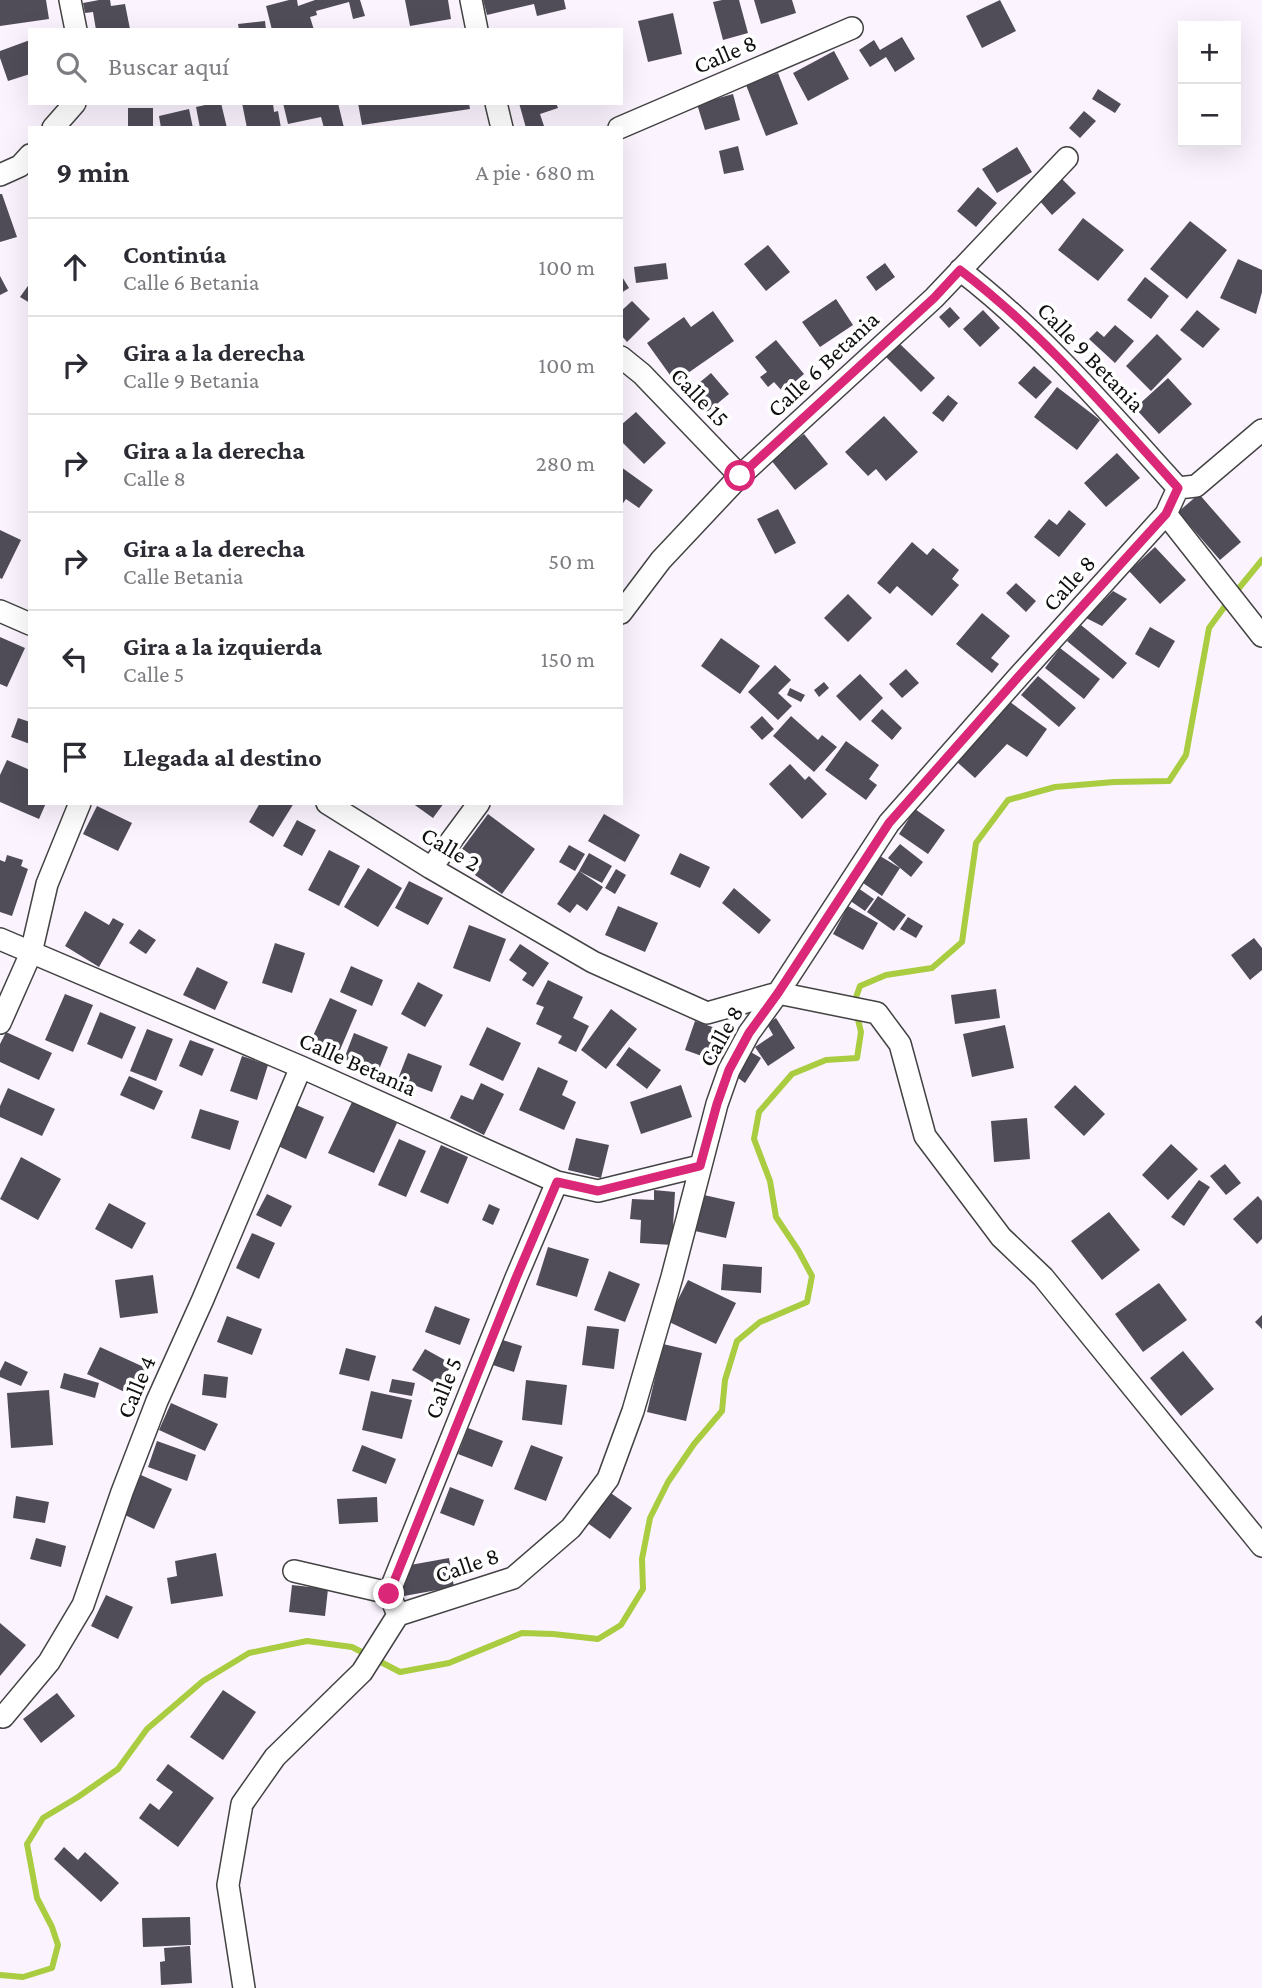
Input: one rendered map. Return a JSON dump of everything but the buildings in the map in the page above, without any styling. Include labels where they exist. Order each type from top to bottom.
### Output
[{"type":"street","points":[[70,0],[76,28]]},
{"type":"street","points":[[471,0],[477,28]]},
{"type":"street","name":"Calle 8","points":[[623,126],[852,28]]},
{"type":"street","points":[[55,126],[73,105]]},
{"type":"street","points":[[496,105],[502,126]]},
{"type":"street","name":"Calle 6 Betania","points":[[623,610],[661,560],[740,476],[934,298],[1066,158]]},
{"type":"street","points":[[0,176],[27,165]]},
{"type":"street","name":"Calle 9 Betania","points":[[960,270],[988,292],[1083,382],[1178,488]]},
{"type":"street","name":"Calle 15","points":[[623,359],[642,374],[740,476]]},
{"type":"street","points":[[1178,488],[1196,485],[1262,430]]},
{"type":"street","name":"Calle 8","points":[[398,1615],[513,1578],[571,1528],[608,1479],[633,1411],[672,1277],[717,1104],[729,1070],[749,1033],[889,823],[1166,514],[1178,488]]},
{"type":"street","points":[[1166,514],[1262,636]]},
{"type":"street","points":[[0,611],[28,623]]},
{"type":"street","points":[[0,1023],[31,953],[47,884],[79,805]]},
{"type":"street","name":"Calle 2","points":[[330,805],[431,868],[593,962],[707,1013],[778,993]]},
{"type":"street","points":[[431,868],[478,805]]},
{"type":"street","name":"Calle Betania","points":[[0,939],[302,1067],[557,1182],[598,1191],[700,1166]]},
{"type":"street","points":[[778,993],[877,1013],[900,1044],[925,1136],[1002,1237],[1043,1277],[1262,1546]]},
{"type":"street","name":"Calle 4","points":[[3,1717],[49,1661],[83,1605],[157,1401],[302,1067]]},
{"type":"street","name":"Calle 5","points":[[389,1594],[557,1182]]},
{"type":"street","points":[[244,1988],[228,1885],[242,1804],[275,1756],[364,1669],[398,1615],[389,1594],[293,1571]]},
{"type":"waterway","points":[[1235,593],[1262,560]]},
{"type":"waterway","points":[[0,1975],[23,1977],[52,1968],[58,1945],[37,1898],[27,1844],[43,1818],[118,1769],[147,1729],[203,1681],[249,1653],[307,1641],[352,1647],[400,1672],[449,1663],[522,1633],[598,1639],[621,1625],[643,1589],[642,1559],[650,1518],[668,1482],[694,1444],[722,1411],[725,1380],[737,1341],[760,1322],[807,1302],[812,1276],[776,1217],[770,1181],[754,1139],[759,1112],[792,1074],[826,1060],[857,1058],[861,1032],[854,1003],[860,986],[886,975],[932,968],[962,942],[976,843],[1008,800],[1055,787],[1169,781],[1186,755],[1209,628],[1228,602]]},
{"type":"route","points":[[389,1594],[557,1182],[598,1191],[700,1166],[729,1070],[749,1033],[889,823],[1166,514],[1178,488],[1083,382],[988,292],[960,270],[934,298],[740,476]]}]
